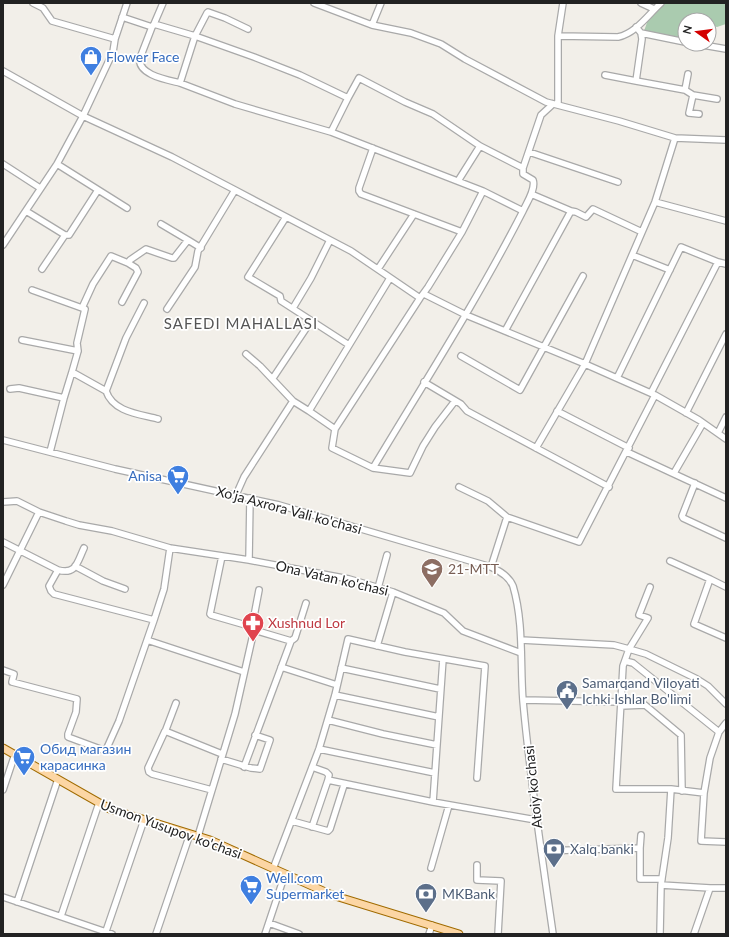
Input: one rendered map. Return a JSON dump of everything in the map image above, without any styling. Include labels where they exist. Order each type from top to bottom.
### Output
[{"type":"main road","name":"Usmon Yusupov ko'chasi","points":[[3,748],[110,809],[210,840],[332,895],[458,934]]},
{"type":"street","points":[[33,3],[43,8],[52,21],[115,39]]},
{"type":"street","points":[[3,245],[57,164],[83,116],[113,52],[115,39],[127,3]]},
{"type":"street","points":[[163,3],[139,63],[141,67],[159,78],[180,83],[253,110],[331,132],[483,191],[523,211]]},
{"type":"street","points":[[314,3],[372,25],[411,33],[441,44],[465,59],[546,102],[619,121],[675,138],[726,140]]},
{"type":"street","points":[[372,25],[381,3]]},
{"type":"street","points":[[373,468],[466,315],[531,194],[534,181],[523,174],[523,168],[542,115],[555,104],[558,36],[563,3]]},
{"type":"street","points":[[641,3],[654,9]]},
{"type":"street","points":[[558,36],[625,36],[661,3]]},
{"type":"street","points":[[180,83],[205,14],[208,12],[248,29]]},
{"type":"street","points":[[122,17],[196,36],[300,75],[348,98]]},
{"type":"street","points":[[636,27],[642,33],[677,40]]},
{"type":"street","points":[[636,81],[642,33]]},
{"type":"street","points":[[3,71],[83,116],[172,158],[351,251],[390,278],[422,296],[653,394],[703,423],[726,439]]},
{"type":"street","points":[[685,90],[688,74]]},
{"type":"street","points":[[605,75],[685,90],[693,94],[717,99]]},
{"type":"street","points":[[331,132],[359,78],[405,102],[433,114],[480,146],[523,168]]},
{"type":"street","points":[[693,94],[689,113],[699,114]]},
{"type":"street","points":[[536,448],[585,364],[655,202],[675,138]]},
{"type":"street","points":[[458,181],[480,146]]},
{"type":"street","points":[[373,148],[359,191],[361,194],[462,232]]},
{"type":"street","points":[[529,152],[618,182]]},
{"type":"street","points":[[3,164],[40,188]]},
{"type":"street","points":[[57,164],[127,208]]},
{"type":"street","points":[[42,269],[65,235],[69,235],[98,190]]},
{"type":"street","points":[[168,309],[196,267],[198,251],[235,190]]},
{"type":"street","points":[[455,401],[423,446],[410,474],[373,468],[332,448],[335,429],[462,232],[483,191]]},
{"type":"street","points":[[531,194],[586,217],[593,209],[642,232]]},
{"type":"street","points":[[655,202],[726,221]]},
{"type":"street","points":[[26,211],[65,235]]},
{"type":"street","points":[[505,331],[571,211]]},
{"type":"street","points":[[378,269],[414,214]]},
{"type":"street","points":[[286,217],[248,277],[280,296],[281,301],[349,345]]},
{"type":"street","points":[[162,224],[201,248]]},
{"type":"street","points":[[128,263],[146,249],[174,258],[188,240]]},
{"type":"street","points":[[292,308],[311,278],[330,240]]},
{"type":"street","points":[[618,378],[681,247],[726,264]]},
{"type":"street","points":[[632,255],[670,270]]},
{"type":"street","points":[[82,308],[93,284],[110,257],[128,263],[136,268],[138,272],[122,302]]},
{"type":"street","points":[[459,487],[488,501],[507,517],[579,542],[628,450],[653,394],[718,262]]},
{"type":"street","points":[[461,356],[520,390],[583,276]]},
{"type":"street","points":[[309,411],[390,278]]},
{"type":"street","points":[[32,290],[85,309],[77,343],[78,351],[50,452]]},
{"type":"street","points":[[144,303],[126,338],[106,391],[108,398],[117,406],[126,411],[158,419]]},
{"type":"street","points":[[273,378],[311,321]]},
{"type":"street","points":[[686,413],[726,334]]},
{"type":"street","points":[[22,340],[78,351]]},
{"type":"street","points":[[246,354],[273,378],[293,401],[335,429]]},
{"type":"street","points":[[72,372],[106,391]]},
{"type":"street","points":[[424,382],[461,404],[467,411],[608,487]]},
{"type":"street","points":[[10,389],[19,388],[64,398]]},
{"type":"street","points":[[236,495],[244,477],[293,401]]},
{"type":"street","points":[[557,412],[628,450],[726,498]]},
{"type":"street","points":[[718,433],[726,417]]},
{"type":"street","points":[[674,473],[703,423]]},
{"type":"street","name":"Xo'ja Axrora Vali ko'chasi","points":[[3,440],[115,469],[250,498],[293,509],[491,567],[502,572],[512,585],[518,613],[521,640]]},
{"type":"street","points":[[695,483],[682,516],[683,518],[726,538]]},
{"type":"street","points":[[249,560],[250,498]]},
{"type":"street","name":"Ona Vatan ko'chasi","points":[[3,502],[17,502],[39,512],[79,525],[112,531],[170,548],[249,560],[349,579],[393,592],[444,613],[463,631],[521,653]]},
{"type":"street","points":[[3,585],[39,512]]},
{"type":"street","points":[[491,567],[507,517]]},
{"type":"street","points":[[3,542],[58,570],[66,572],[71,571],[75,566],[84,548]]},
{"type":"street","points":[[3,670],[14,674],[12,682],[77,699],[76,712],[68,737],[106,750],[119,720],[164,589],[170,548]]},
{"type":"street","points":[[378,588],[387,555]]},
{"type":"street","points":[[222,556],[210,614],[211,616],[291,641]]},
{"type":"street","points":[[670,561],[726,587]]},
{"type":"street","points":[[75,566],[103,581],[125,590]]},
{"type":"street","points":[[58,570],[49,586],[54,594],[154,620]]},
{"type":"street","points":[[710,579],[694,624],[726,638]]},
{"type":"street","points":[[650,587],[639,615],[648,618],[629,649],[623,666],[616,789],[671,790],[704,793]]},
{"type":"street","points":[[198,836],[235,714],[253,629],[259,590]]},
{"type":"street","points":[[377,646],[393,592]]},
{"type":"street","points":[[244,767],[291,641],[295,638],[306,603]]},
{"type":"street","points":[[274,869],[319,749],[335,695],[348,638],[377,646],[485,666],[477,778]]},
{"type":"street","points":[[147,640],[244,672]]},
{"type":"street","points":[[521,640],[614,645],[646,654],[697,679],[708,686],[726,704]]},
{"type":"street","name":"Atoiy ko'chasi","points":[[521,640],[523,700],[536,820],[553,934]]},
{"type":"street","points":[[433,802],[443,659]]},
{"type":"street","points":[[625,661],[633,663],[719,732]]},
{"type":"street","points":[[281,667],[337,685]]},
{"type":"street","points":[[341,668],[440,689]]},
{"type":"street","points":[[335,695],[439,717]]},
{"type":"street","points":[[523,700],[645,706],[681,735],[682,791]]},
{"type":"street","points":[[176,703],[165,732],[148,768],[149,772],[212,790]]},
{"type":"street","points":[[328,720],[383,734],[437,745]]},
{"type":"street","points":[[726,723],[719,732],[710,758],[704,793],[701,841],[726,842]]},
{"type":"street","points":[[165,732],[244,767],[260,769],[270,740],[255,735]]},
{"type":"street","points":[[319,749],[435,773]]},
{"type":"street","points":[[3,790],[15,754]]},
{"type":"street","points":[[312,767],[326,772],[328,775],[328,780],[312,827]]},
{"type":"street","points":[[17,902],[58,779]]},
{"type":"street","points":[[328,780],[344,785],[536,820]]},
{"type":"street","points":[[292,821],[328,832],[344,785]]},
{"type":"street","points":[[660,934],[662,882],[668,838],[671,790]]},
{"type":"street","points":[[61,916],[99,803]]},
{"type":"street","points":[[430,868],[449,805]]},
{"type":"street","points":[[105,933],[144,820]]},
{"type":"street","points":[[156,934],[190,834]]},
{"type":"street","points":[[641,835],[640,879],[710,888],[726,888]]},
{"type":"street","points":[[541,850],[640,848]]},
{"type":"street","points":[[477,865],[477,880],[501,881],[498,934]]},
{"type":"street","points":[[265,934],[285,874]]},
{"type":"street","points":[[694,934],[710,888]]},
{"type":"street","points":[[3,897],[61,916],[105,933],[112,934]]},
{"type":"street","points":[[269,923],[299,934]]},
{"type":"street","points":[[429,934],[432,926]]},
{"type":"green space","points":[[665,3],[726,3],[726,24],[717,27],[717,12],[677,12],[677,38],[644,31],[649,17]]},
{"type":"place","name":"Flower Face","points":[[91,76]]},
{"type":"place","name":"Anisa","points":[[178,496]]},
{"type":"place","name":"21-MTT","points":[[432,588]]},
{"type":"place","name":"Xushnud Lor","points":[[253,642]]},
{"type":"place","name":"Samarqand Viloyati Ichki Ishlar Bo'limi","points":[[567,710]]},
{"type":"place","name":"Обид магазин карасинка","points":[[24,776]]},
{"type":"place","name":"Xalq banki","points":[[554,868]]},
{"type":"place","name":"Well.com Supermarket","points":[[251,906]]},
{"type":"place","name":"MKBank","points":[[426,914]]},
{"type":"district","name":"SAFEDI MAHALLASI","points":[[241,324]]}]
